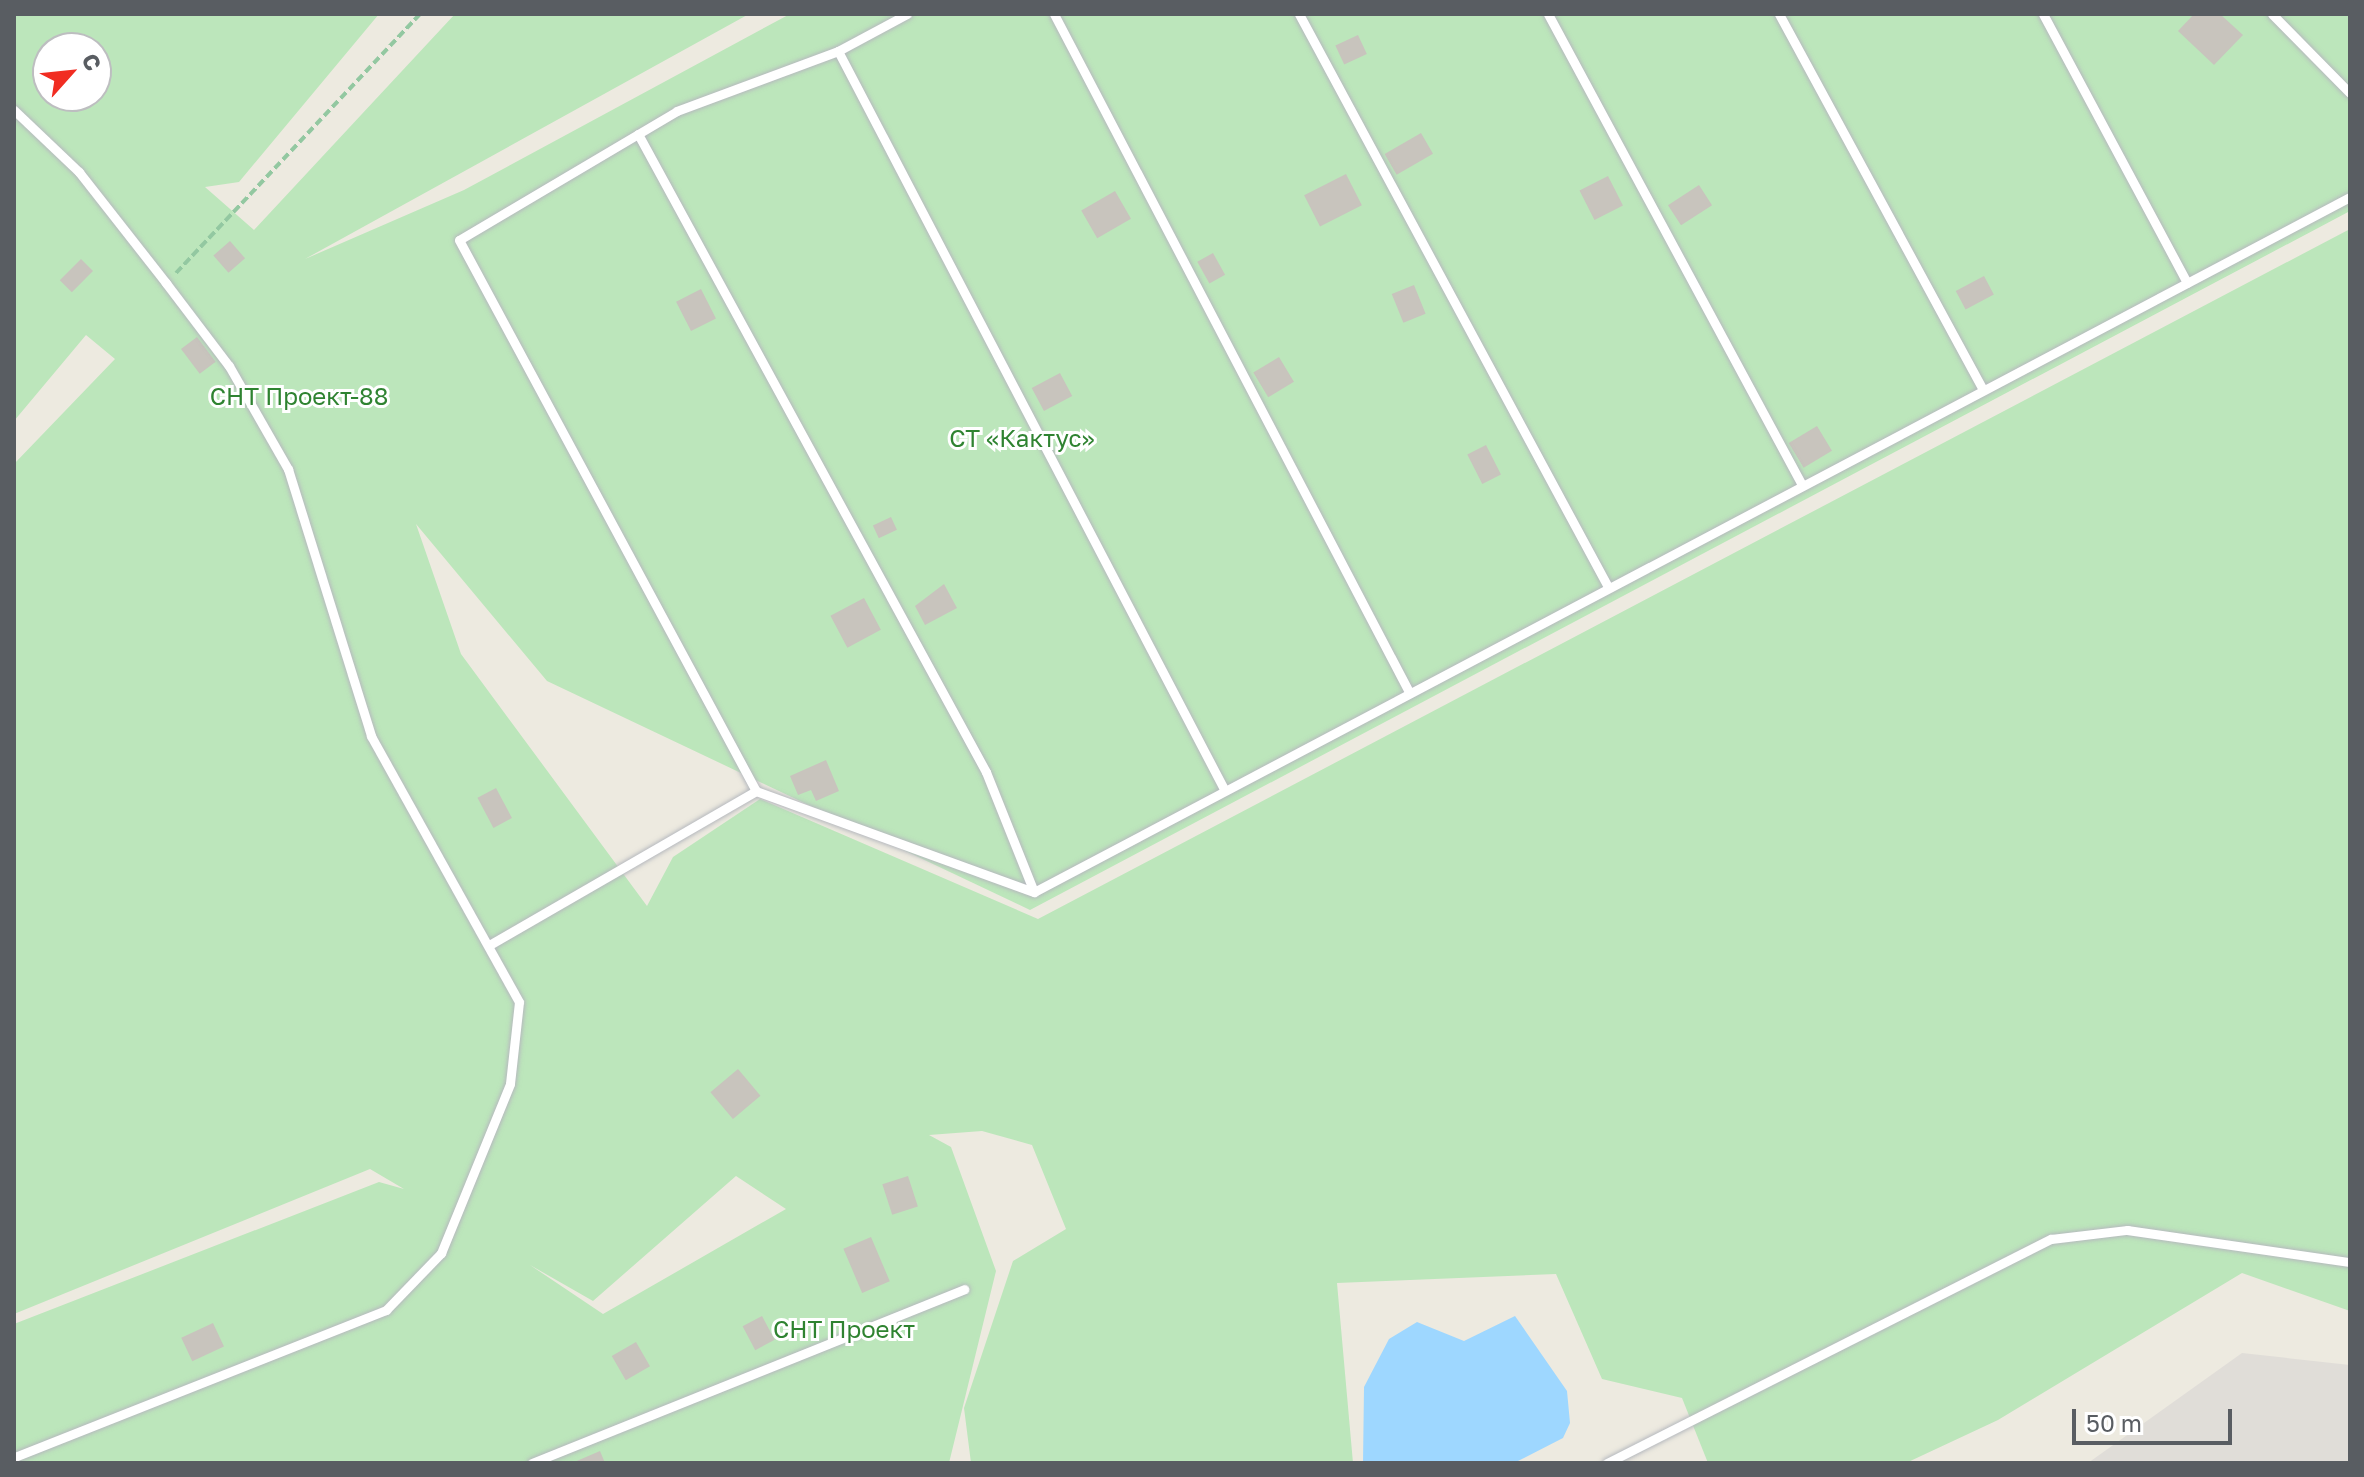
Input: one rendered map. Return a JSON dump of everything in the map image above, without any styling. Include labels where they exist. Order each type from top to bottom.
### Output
[{"type":"lane","points":[[907,14],[838,51],[677,111],[459,240],[756,791],[1034,892],[2350,197]]},
{"type":"lane","points":[[1054,14],[1409,692]]},
{"type":"lane","points":[[1299,14],[1608,587]]},
{"type":"lane","points":[[1548,14],[1802,485]]},
{"type":"lane","points":[[1779,14],[1983,390]]},
{"type":"lane","points":[[2043,14],[2187,283]]},
{"type":"lane","points":[[2272,14],[2350,93]]},
{"type":"lane","points":[[838,51],[1224,789]]},
{"type":"lane","points":[[14,110],[79,172],[166,283],[229,366],[288,469],[371,736],[491,944],[519,1002],[510,1084],[441,1253],[386,1310],[14,1457]]},
{"type":"lane","points":[[638,134],[986,772],[1034,892]]},
{"type":"lane","points":[[491,944],[756,791]]},
{"type":"lane","points":[[1607,1463],[2051,1239],[2127,1230],[2350,1262]]},
{"type":"lane","points":[[532,1463],[964,1289]]},
{"type":"path","points":[[166,283],[420,14]]},
{"type":"shaded area","points":[[2242,1353],[2350,1365],[2350,1463],[2088,1463]]},
{"type":"green space","points":[[14,14],[379,14],[239,182],[205,187],[254,230],[455,14],[749,14],[305,259],[464,190],[790,14],[2350,14],[2350,211],[1030,910],[547,681],[416,524],[461,654],[647,906],[673,857],[760,799],[1038,919],[2350,229],[2350,1311],[2242,1273],[1998,1420],[1906,1463],[1708,1463],[1682,1398],[1602,1379],[1556,1274],[1337,1283],[1353,1463],[971,1463],[964,1408],[1013,1261],[1066,1229],[1032,1145],[982,1131],[929,1135],[951,1147],[996,1271],[949,1463],[14,1463],[14,1324],[379,1182],[404,1189],[370,1169],[14,1314],[14,464],[115,359],[86,335],[14,421]],"holes":[[[736,1176],[786,1209],[603,1314],[530,1265],[593,1301]]]},
{"type":"water","points":[[1515,1316],[1567,1391],[1570,1423],[1563,1438],[1514,1463],[1363,1463],[1364,1387],[1389,1339],[1417,1322],[1464,1341]]},
{"type":"building","points":[[2194,14],[2220,14],[2243,35],[2214,65],[2178,31]]},
{"type":"building","points":[[1358,35],[1367,54],[1344,65],[1335,46]]},
{"type":"building","points":[[1421,133],[1433,154],[1397,175],[1385,154]]},
{"type":"building","points":[[1346,174],[1362,205],[1320,227],[1304,195]]},
{"type":"building","points":[[1608,176],[1623,205],[1594,220],[1579,191]]},
{"type":"building","points":[[1699,185],[1712,205],[1681,225],[1668,205]]},
{"type":"building","points":[[1115,191],[1131,219],[1097,238],[1081,210]]},
{"type":"building","points":[[230,241],[245,258],[228,273],[213,255]]},
{"type":"building","points":[[1213,253],[1225,275],[1209,284],[1197,262]]},
{"type":"building","points":[[81,259],[93,271],[72,292],[60,280]]},
{"type":"building","points":[[1984,276],[1994,295],[1966,310],[1956,291]]},
{"type":"building","points":[[1414,285],[1426,314],[1403,323],[1392,294]]},
{"type":"building","points":[[701,289],[716,318],[691,331],[676,302]]},
{"type":"building","points":[[197,337],[216,362],[200,374],[181,349]]},
{"type":"building","points":[[1279,357],[1294,382],[1268,397],[1253,372]]},
{"type":"building","points":[[1060,373],[1072,396],[1044,411],[1032,388]]},
{"type":"building","points":[[1817,426],[1832,451],[1804,468],[1789,443]]},
{"type":"building","points":[[1486,445],[1501,474],[1482,484],[1467,455]]},
{"type":"building","points":[[891,517],[897,530],[879,538],[873,525]]},
{"type":"building","points":[[944,584],[957,608],[925,625],[915,606]]},
{"type":"building","points":[[864,598],[881,630],[847,648],[830,616]]},
{"type":"building","points":[[826,760],[839,791],[816,801],[811,790],[798,795],[790,776]]},
{"type":"building","points":[[496,788],[512,818],[493,828],[477,798]]},
{"type":"building","points":[[738,1069],[760,1096],[733,1119],[710,1092]]},
{"type":"building","points":[[908,1176],[918,1206],[892,1215],[882,1184]]},
{"type":"building","points":[[871,1237],[890,1281],[862,1293],[843,1249]]},
{"type":"building","points":[[762,1316],[775,1340],[755,1350],[743,1326]]},
{"type":"building","points":[[213,1323],[224,1347],[192,1361],[181,1338]]},
{"type":"building","points":[[636,1342],[650,1366],[626,1380],[612,1356]]},
{"type":"building","points":[[600,1451],[605,1463],[572,1463]]},
{"type":"park label","name":"СНТ Проект-88","points":[[299,396]]},
{"type":"park label","name":"СТ «Кактус»","points":[[1022,438]]},
{"type":"park label","name":"СНТ Проект","points":[[844,1329]]}]
